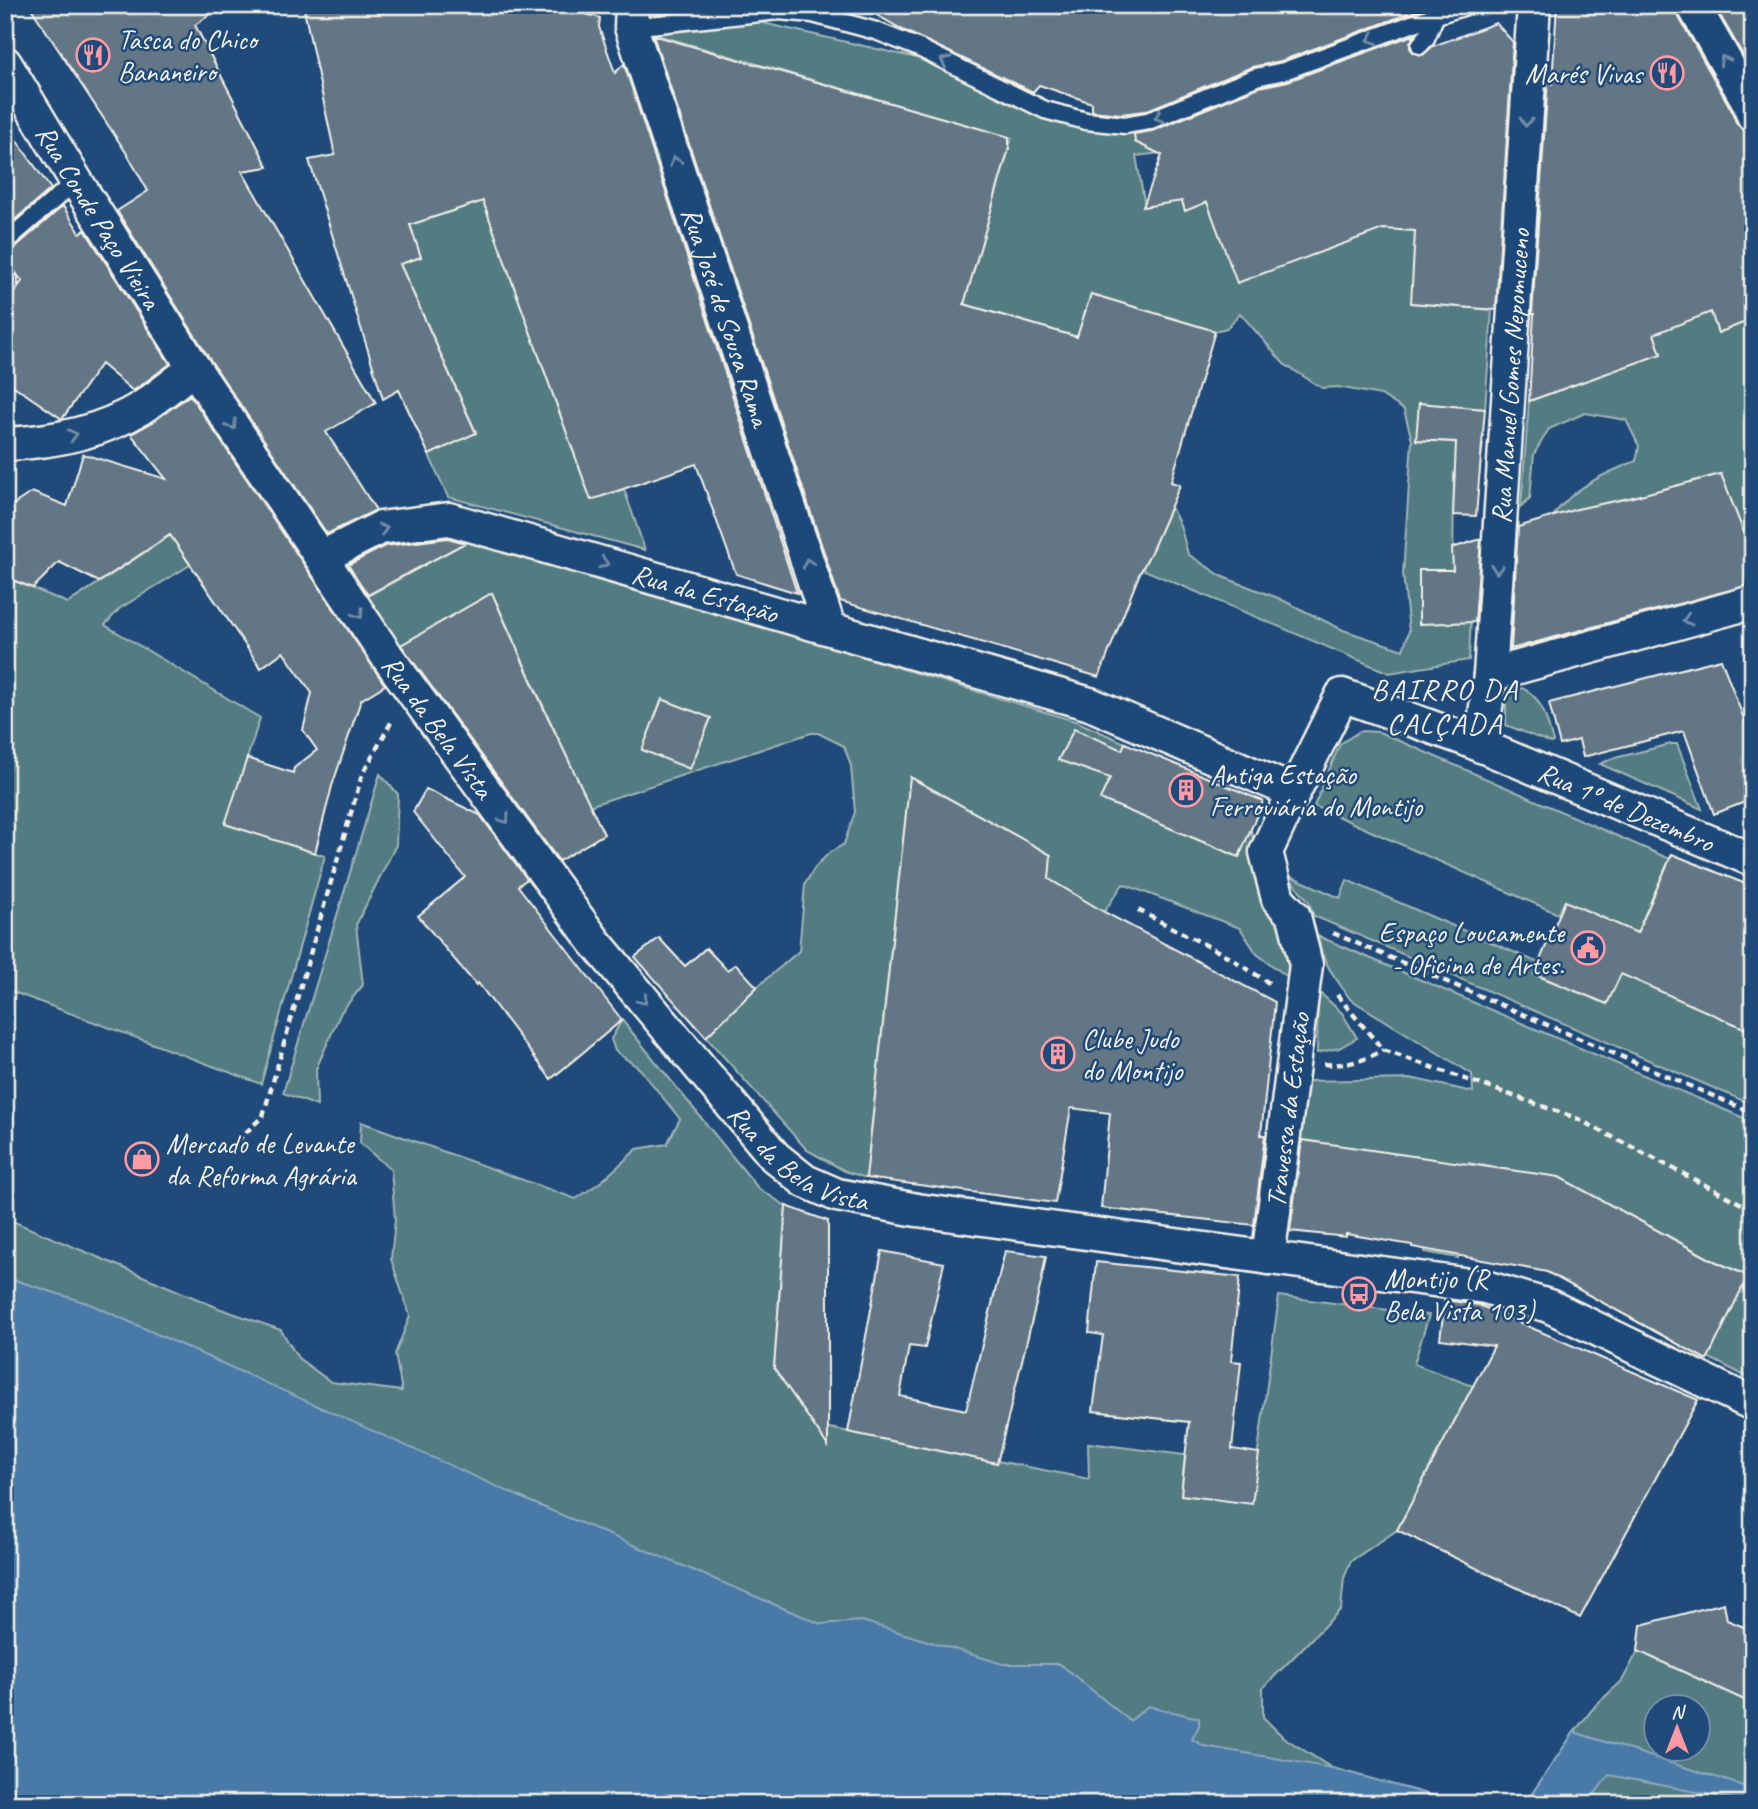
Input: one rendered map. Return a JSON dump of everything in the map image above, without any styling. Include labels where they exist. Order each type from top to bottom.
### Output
[{"type":"street","name":"Rua Manuel Gomes Nepomuceno","points":[[1481,746],[1490,675],[1534,5]]},
{"type":"street","points":[[1693,5],[1751,106]]},
{"type":"street","name":"Rua José de Sousa Rama","points":[[631,16],[830,627]]},
{"type":"street","name":"Rua Conde Paço Vieira","points":[[5,63],[194,369]]},
{"type":"street","points":[[5,444],[56,440],[99,429],[141,408],[194,369]]},
{"type":"street","name":"Rua da Bela Vista","points":[[194,369],[410,688],[595,942],[775,1157],[805,1181],[837,1195],[917,1210],[1485,1287],[1549,1306],[1753,1404]]},
{"type":"street","name":"Rua da Estação","points":[[322,557],[380,528],[449,519],[1090,704],[1294,792]]},
{"type":"street","points":[[1490,675],[1750,612]]},
{"type":"street","name":"Rua 1º de Dezembro","points":[[1294,792],[1342,695],[1481,746],[1753,860]]},
{"type":"street","points":[[1294,792],[1266,852],[1278,899],[1294,916],[1305,979]]},
{"type":"street","name":"Travessa da Estação","points":[[1268,1258],[1305,979]]},
{"type":"lane","points":[[631,16],[778,11],[813,14],[876,31],[919,48],[1045,110],[1086,121],[1125,125],[1148,121],[1256,77],[1284,71],[1470,5]]},
{"type":"lane","points":[[1420,45],[1436,15]]},
{"type":"lane","points":[[5,242],[76,181]]},
{"type":"path","points":[[237,1141],[263,1116],[362,775],[410,688]]},
{"type":"path","points":[[1138,910],[1229,957],[1279,989],[1305,979],[1332,989],[1383,1050],[1576,1118],[1753,1210]]},
{"type":"path","points":[[1294,916],[1753,1114]]},
{"type":"path","points":[[1295,1062],[1341,1066],[1365,1060],[1383,1050]]},
{"type":"green space","points":[[754,21],[934,62],[1040,116],[1084,129],[1125,133],[1156,129],[1161,153],[1136,156],[1145,206],[1176,184],[1185,211],[1207,202],[1228,257],[1417,215],[1412,303],[1492,310],[1485,409],[1419,404],[1417,440],[1483,444],[1479,475],[1454,473],[1453,570],[1419,571],[1420,624],[1463,622],[1461,570],[1473,571],[1469,660],[1389,673],[1142,569],[1171,507],[1180,525],[1188,554],[1223,577],[1278,598],[1343,630],[1403,650],[1409,631],[1403,574],[1412,440],[1404,410],[1381,395],[1338,387],[1322,388],[1284,364],[1240,313],[1227,328],[1215,331],[1091,294],[1077,337],[964,304],[1012,138],[654,34]]},
{"type":"green space","points":[[384,145],[438,215],[483,201],[591,500],[624,489],[645,550],[448,497],[429,455],[476,432],[400,264],[421,257]]},
{"type":"green space","points":[[1708,305],[1718,333],[1753,319],[1753,539],[1747,541],[1721,474],[1708,477],[1734,589],[1698,600],[1671,488],[1552,517],[1570,497],[1590,483],[1636,461],[1639,446],[1626,420],[1585,413],[1549,429],[1534,454],[1530,498],[1521,507],[1529,401],[1661,354],[1649,320]]},
{"type":"green space","points":[[171,535],[190,565],[119,609],[105,625],[260,718],[226,824],[325,856],[261,1084],[5,989],[5,577],[68,603]]},
{"type":"green space","points":[[461,536],[1078,722],[1125,743],[1101,799],[1238,857],[1251,830],[1260,869],[1295,964],[1293,981],[1257,954],[1240,928],[1123,884],[1104,912],[1049,879],[1050,855],[910,778],[866,1178],[845,1171],[807,1150],[706,1037],[799,951],[805,884],[815,867],[829,853],[844,844],[855,812],[851,766],[844,746],[818,733],[811,733],[589,806],[492,593],[401,645],[364,598],[461,545]]},
{"type":"green space","points":[[1522,688],[1535,697],[1546,718],[1553,742],[1506,725],[1506,698],[1510,692]]},
{"type":"green space","points":[[1360,731],[1379,732],[1670,859],[1637,933],[1565,901],[1558,914],[1314,806],[1340,744]]},
{"type":"green space","points":[[1677,744],[1702,809],[1600,764],[1611,759]]},
{"type":"green space","points":[[380,774],[398,794],[396,845],[356,925],[363,985],[341,1012],[316,1069],[317,1106],[283,1093]]},
{"type":"green space","points":[[1286,874],[1340,898],[1347,880],[1539,963],[1535,975],[1607,1004],[1620,973],[1753,1032],[1753,1105],[1314,916],[1308,900]]},
{"type":"green space","points":[[1318,936],[1753,1122],[1753,1380],[1708,1357],[1747,1275],[1712,1260],[1562,1179],[1469,1163],[1458,1258],[1425,1252],[1438,1160],[1299,1140],[1304,1081],[1415,1079],[1473,1092],[1472,1074],[1350,999],[1330,970],[1322,954]]},
{"type":"green space","points":[[1318,991],[1342,1013],[1357,1038],[1339,1048],[1317,1053]]},
{"type":"green space","points":[[622,1020],[758,1188],[786,1206],[774,1368],[814,1425],[1089,1479],[1088,1443],[1185,1455],[1181,1495],[1251,1503],[1279,1296],[1429,1315],[1414,1364],[1473,1386],[1397,1530],[1351,1561],[1344,1578],[1341,1609],[1263,1688],[1263,1717],[1283,1737],[1332,1768],[1463,1804],[5,1804],[5,1218],[221,1309],[281,1330],[298,1358],[331,1382],[402,1391],[395,1354],[410,1316],[391,1259],[395,1220],[391,1170],[360,1143],[361,1122],[576,1199],[602,1181],[637,1149],[667,1144],[680,1119],[640,1069],[615,1051],[611,1039]]},
{"type":"green space","points":[[1638,1651],[1753,1704],[1753,1804],[1525,1804],[1574,1732],[1596,1705],[1622,1681]]},
{"type":"water","points":[[5,1277],[90,1304],[538,1505],[821,1624],[862,1621],[1003,1664],[1060,1664],[1130,1721],[1148,1706],[1199,1718],[1199,1726],[1192,1739],[1204,1746],[1332,1768],[1463,1804],[5,1804]]},
{"type":"water","points":[[1574,1732],[1642,1754],[1642,1764],[1674,1764],[1753,1789],[1753,1803],[1609,1775],[1587,1804],[1525,1804]]},
{"type":"building","points":[[29,5],[224,5],[195,25],[268,167],[242,171],[376,403],[326,432],[376,510],[327,534],[209,358],[117,211],[148,191],[127,154]]},
{"type":"building","points":[[303,5],[556,5],[600,18],[599,27],[615,73],[624,64],[797,593],[736,574],[696,464],[591,500],[483,201],[410,225],[421,257],[400,264],[476,433],[429,455],[399,390],[383,399],[309,160],[335,155]]},
{"type":"building","points":[[859,5],[1432,5],[1281,61],[1252,67],[1145,111],[1121,114],[1092,111],[1092,103],[1039,85],[1033,92],[905,31]]},
{"type":"building","points":[[1557,5],[1675,5],[1677,14],[1736,122],[1742,129],[1753,133],[1753,319],[1718,333],[1711,312],[1654,334],[1661,354],[1529,401],[1532,314],[1548,79],[1552,83]]},
{"type":"building","points":[[1714,5],[1753,5],[1753,72]]},
{"type":"building","points":[[1496,23],[1513,42],[1496,310],[1411,303],[1415,231],[1383,229],[1237,283],[1207,202],[1185,211],[1182,201],[1143,207],[1162,155],[1135,142],[1134,134],[1152,131],[1259,87],[1288,81],[1416,34],[1410,42],[1410,48],[1414,53],[1423,55],[1433,46]]},
{"type":"building","points":[[653,35],[1009,137],[1009,148],[964,304],[1077,337],[1091,294],[1215,331],[1171,482],[1180,485],[1139,575],[1099,677],[840,601]]},
{"type":"building","points":[[5,124],[51,189],[5,228]]},
{"type":"building","points":[[63,206],[80,233],[85,230],[170,364],[133,391],[101,364],[62,419],[5,380],[5,305],[22,281],[13,269],[5,266],[5,252],[12,250]]},
{"type":"building","points":[[190,395],[385,685],[361,700],[332,786],[315,853],[225,824],[247,758],[293,773],[294,768],[317,750],[303,730],[312,693],[283,652],[261,668],[170,535],[99,582],[59,562],[33,588],[5,577],[5,510],[32,492],[67,506],[83,454],[166,479],[131,434]]},
{"type":"building","points":[[1419,403],[1485,409],[1476,516],[1453,515],[1456,442],[1416,440]]},
{"type":"building","points":[[1721,474],[1747,541],[1753,539],[1753,584],[1511,649],[1518,527],[1577,509]]},
{"type":"building","points":[[448,538],[465,543],[368,595],[348,565],[385,546]]},
{"type":"building","points":[[1481,539],[1475,622],[1419,624],[1419,570],[1453,570],[1452,548]]},
{"type":"building","points":[[492,593],[604,834],[559,861],[401,645]]},
{"type":"building","points":[[1721,659],[1753,743],[1753,799],[1714,814],[1684,731],[1583,757],[1579,740],[1560,745],[1549,703]]},
{"type":"building","points":[[662,699],[711,718],[690,769],[642,750]]},
{"type":"building","points":[[1074,729],[1122,750],[1125,743],[1263,801],[1239,857],[1100,799],[1110,778],[1058,760]]},
{"type":"building","points":[[910,777],[1051,855],[1049,879],[1104,912],[1275,1002],[1261,1135],[1265,1135],[1254,1225],[1101,1208],[1110,1113],[1071,1108],[1055,1203],[866,1178]]},
{"type":"building","points":[[426,789],[480,815],[527,879],[518,886],[622,1020],[551,1079],[478,983],[476,985],[418,916],[465,877],[413,812]]},
{"type":"building","points":[[1672,854],[1753,887],[1753,1032],[1621,974],[1607,1004],[1534,974],[1565,901],[1637,933]]},
{"type":"building","points":[[659,938],[685,966],[706,948],[727,970],[736,964],[757,987],[706,1037],[635,957]]},
{"type":"building","points":[[1302,1140],[1559,1177],[1712,1260],[1748,1276],[1707,1360],[1547,1272],[1346,1234],[1346,1237],[1290,1231]]},
{"type":"building","points":[[786,1206],[828,1221],[828,1446],[774,1368]]},
{"type":"building","points":[[882,1251],[944,1263],[925,1348],[909,1346],[900,1396],[966,1410],[1005,1251],[1046,1256],[997,1463],[848,1432]]},
{"type":"building","points":[[1096,1262],[1240,1277],[1231,1361],[1241,1362],[1232,1449],[1259,1453],[1252,1504],[1181,1495],[1189,1422],[1093,1411],[1103,1335],[1089,1333]]},
{"type":"building","points":[[1445,1300],[1479,1305],[1698,1400],[1580,1618],[1397,1530],[1494,1346],[1440,1339]]},
{"type":"building","points":[[1724,1603],[1727,1620],[1753,1631],[1753,1704],[1638,1651],[1641,1625]]},
{"type":"place","name":"Tasca do Chico Bananeiro","points":[[93,55]]},
{"type":"place","name":"Marés Vivas","points":[[1667,73]]},
{"type":"place","name":"Antiga Estação Ferroviária do Montijo","points":[[1186,790]]},
{"type":"place","name":"Espaço Loucamente - Oficina de Artes.","points":[[1588,948]]},
{"type":"place","name":"Clube Judo do Montijo","points":[[1058,1054]]},
{"type":"place","name":"Mercado de Levante da Reforma Agrária","points":[[142,1159]]},
{"type":"place","name":"Montijo (R Bela Vista 103)","points":[[1359,1294]]},
{"type":"district","name":"BAIRRO DA CALÇADA","points":[[1445,706]]}]
